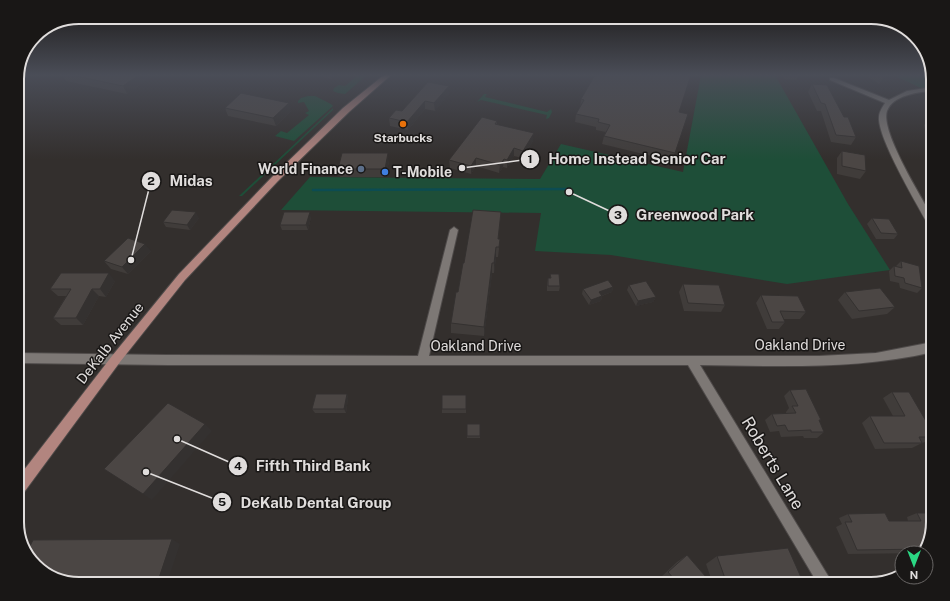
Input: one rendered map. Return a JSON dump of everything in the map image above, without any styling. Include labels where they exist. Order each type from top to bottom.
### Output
[{"type":"main road","name":"DeKalb Avenue","points":[[24,481],[116,359],[182,277],[234,221],[311,143],[355,103]]},
{"type":"street","points":[[889,103],[883,115],[884,128],[926,212]]},
{"type":"street","points":[[422,361],[454,230]]},
{"type":"street","name":"Oakland Drive","points":[[24,358],[116,359],[148,361],[860,360],[912,353],[926,349]]},
{"type":"street","name":"Roberts Lane","points":[[691,360],[822,577]]},
{"type":"green space","points":[[305,103],[329,103],[333,106],[294,141],[275,136],[281,131],[287,133],[309,115],[305,113],[309,111]]},
{"type":"green space","points":[[494,103],[510,103],[547,112],[551,109],[552,112],[549,118],[546,119],[547,115]]},
{"type":"green space","points":[[696,103],[791,103],[848,204],[890,270],[787,284],[611,255],[535,251],[541,213],[281,210],[310,177],[540,179],[561,144],[683,172]]},
{"type":"green space","points":[[333,108],[333,110],[242,196],[239,196]]},
{"type":"building","points":[[230,103],[289,103],[273,118],[225,108]]},
{"type":"building","points":[[409,103],[423,103],[407,122],[389,118],[396,110],[402,111]]},
{"type":"building","points":[[582,103],[682,103],[679,112],[688,114],[675,153],[604,136],[610,125],[598,122],[599,119],[576,114]]},
{"type":"building","points":[[821,103],[837,103],[844,117],[848,117],[856,137],[836,135],[825,104]]},
{"type":"building","points":[[482,117],[497,121],[495,124],[534,133],[523,151],[514,148],[507,160],[504,159],[500,165],[476,158],[471,166],[449,160]]},
{"type":"building","points":[[842,151],[865,155],[866,171],[842,166]]},
{"type":"building","points":[[342,153],[388,153],[385,169],[338,169]]},
{"type":"building","points":[[172,210],[196,212],[187,225],[163,222]]},
{"type":"building","points":[[473,210],[501,212],[498,239],[500,239],[499,247],[496,247],[494,263],[492,263],[484,327],[451,323],[456,292],[458,292],[464,263]]},
{"type":"building","points":[[284,212],[310,212],[306,225],[280,225]]},
{"type":"building","points":[[872,218],[889,219],[898,234],[881,233]]},
{"type":"building","points":[[128,238],[145,244],[122,267],[104,261]]},
{"type":"building","points":[[901,261],[919,266],[922,288],[905,283],[904,278],[895,276],[894,266],[902,268]]},
{"type":"building","points":[[61,273],[109,273],[100,289],[92,289],[76,318],[53,318],[71,289],[50,289]]},
{"type":"building","points":[[550,274],[559,274],[560,286],[548,286],[548,278],[551,278]]},
{"type":"building","points":[[608,280],[613,287],[599,292],[602,296],[591,300],[583,289]]},
{"type":"building","points":[[646,281],[656,297],[638,301],[629,285]]},
{"type":"building","points":[[683,284],[719,285],[725,305],[688,303]]},
{"type":"building","points":[[880,288],[895,307],[859,311],[845,292]]},
{"type":"building","points":[[761,295],[798,296],[806,312],[780,311],[785,322],[772,322]]},
{"type":"building","points":[[806,389],[821,420],[819,420],[824,432],[811,432],[811,430],[788,431],[785,425],[777,426],[772,414],[796,413],[792,406],[798,406],[790,390]]},
{"type":"building","points":[[892,392],[909,392],[926,421],[926,437],[919,437],[922,443],[884,443],[870,416],[905,416]]},
{"type":"building","points":[[316,394],[347,394],[344,409],[312,409]]},
{"type":"building","points":[[442,395],[466,395],[466,409],[442,409]]},
{"type":"building","points":[[168,403],[205,424],[143,494],[104,469]]},
{"type":"building","points":[[467,424],[480,424],[480,436],[467,436]]},
{"type":"building","points":[[885,513],[889,521],[921,521],[917,513],[926,513],[926,529],[921,545],[894,545],[894,549],[857,550],[845,522],[852,522],[848,514]]},
{"type":"building","points":[[172,539],[159,577],[72,577],[58,573],[40,561],[35,555],[30,546],[33,540]]},
{"type":"building","points":[[788,548],[801,577],[724,577],[717,556]]},
{"type":"building","points":[[687,555],[706,577],[672,577],[668,572]]},
{"type":"waterway","points":[[313,190],[569,189]]},
{"type":"place","name":"Starbucks","points":[[403,124]]},
{"type":"place","name":"Home Instead Senior Car","points":[[462,168]]},
{"type":"place","name":"World Finance","points":[[361,169]]},
{"type":"place","name":"T-Mobile","points":[[385,172]]},
{"type":"place","name":"Greenwood Park","points":[[569,192]]},
{"type":"place","name":"Midas","points":[[131,260]]},
{"type":"place","name":"Fifth Third Bank","points":[[177,439]]},
{"type":"place","name":"DeKalb Dental Group","points":[[146,472]]}]
